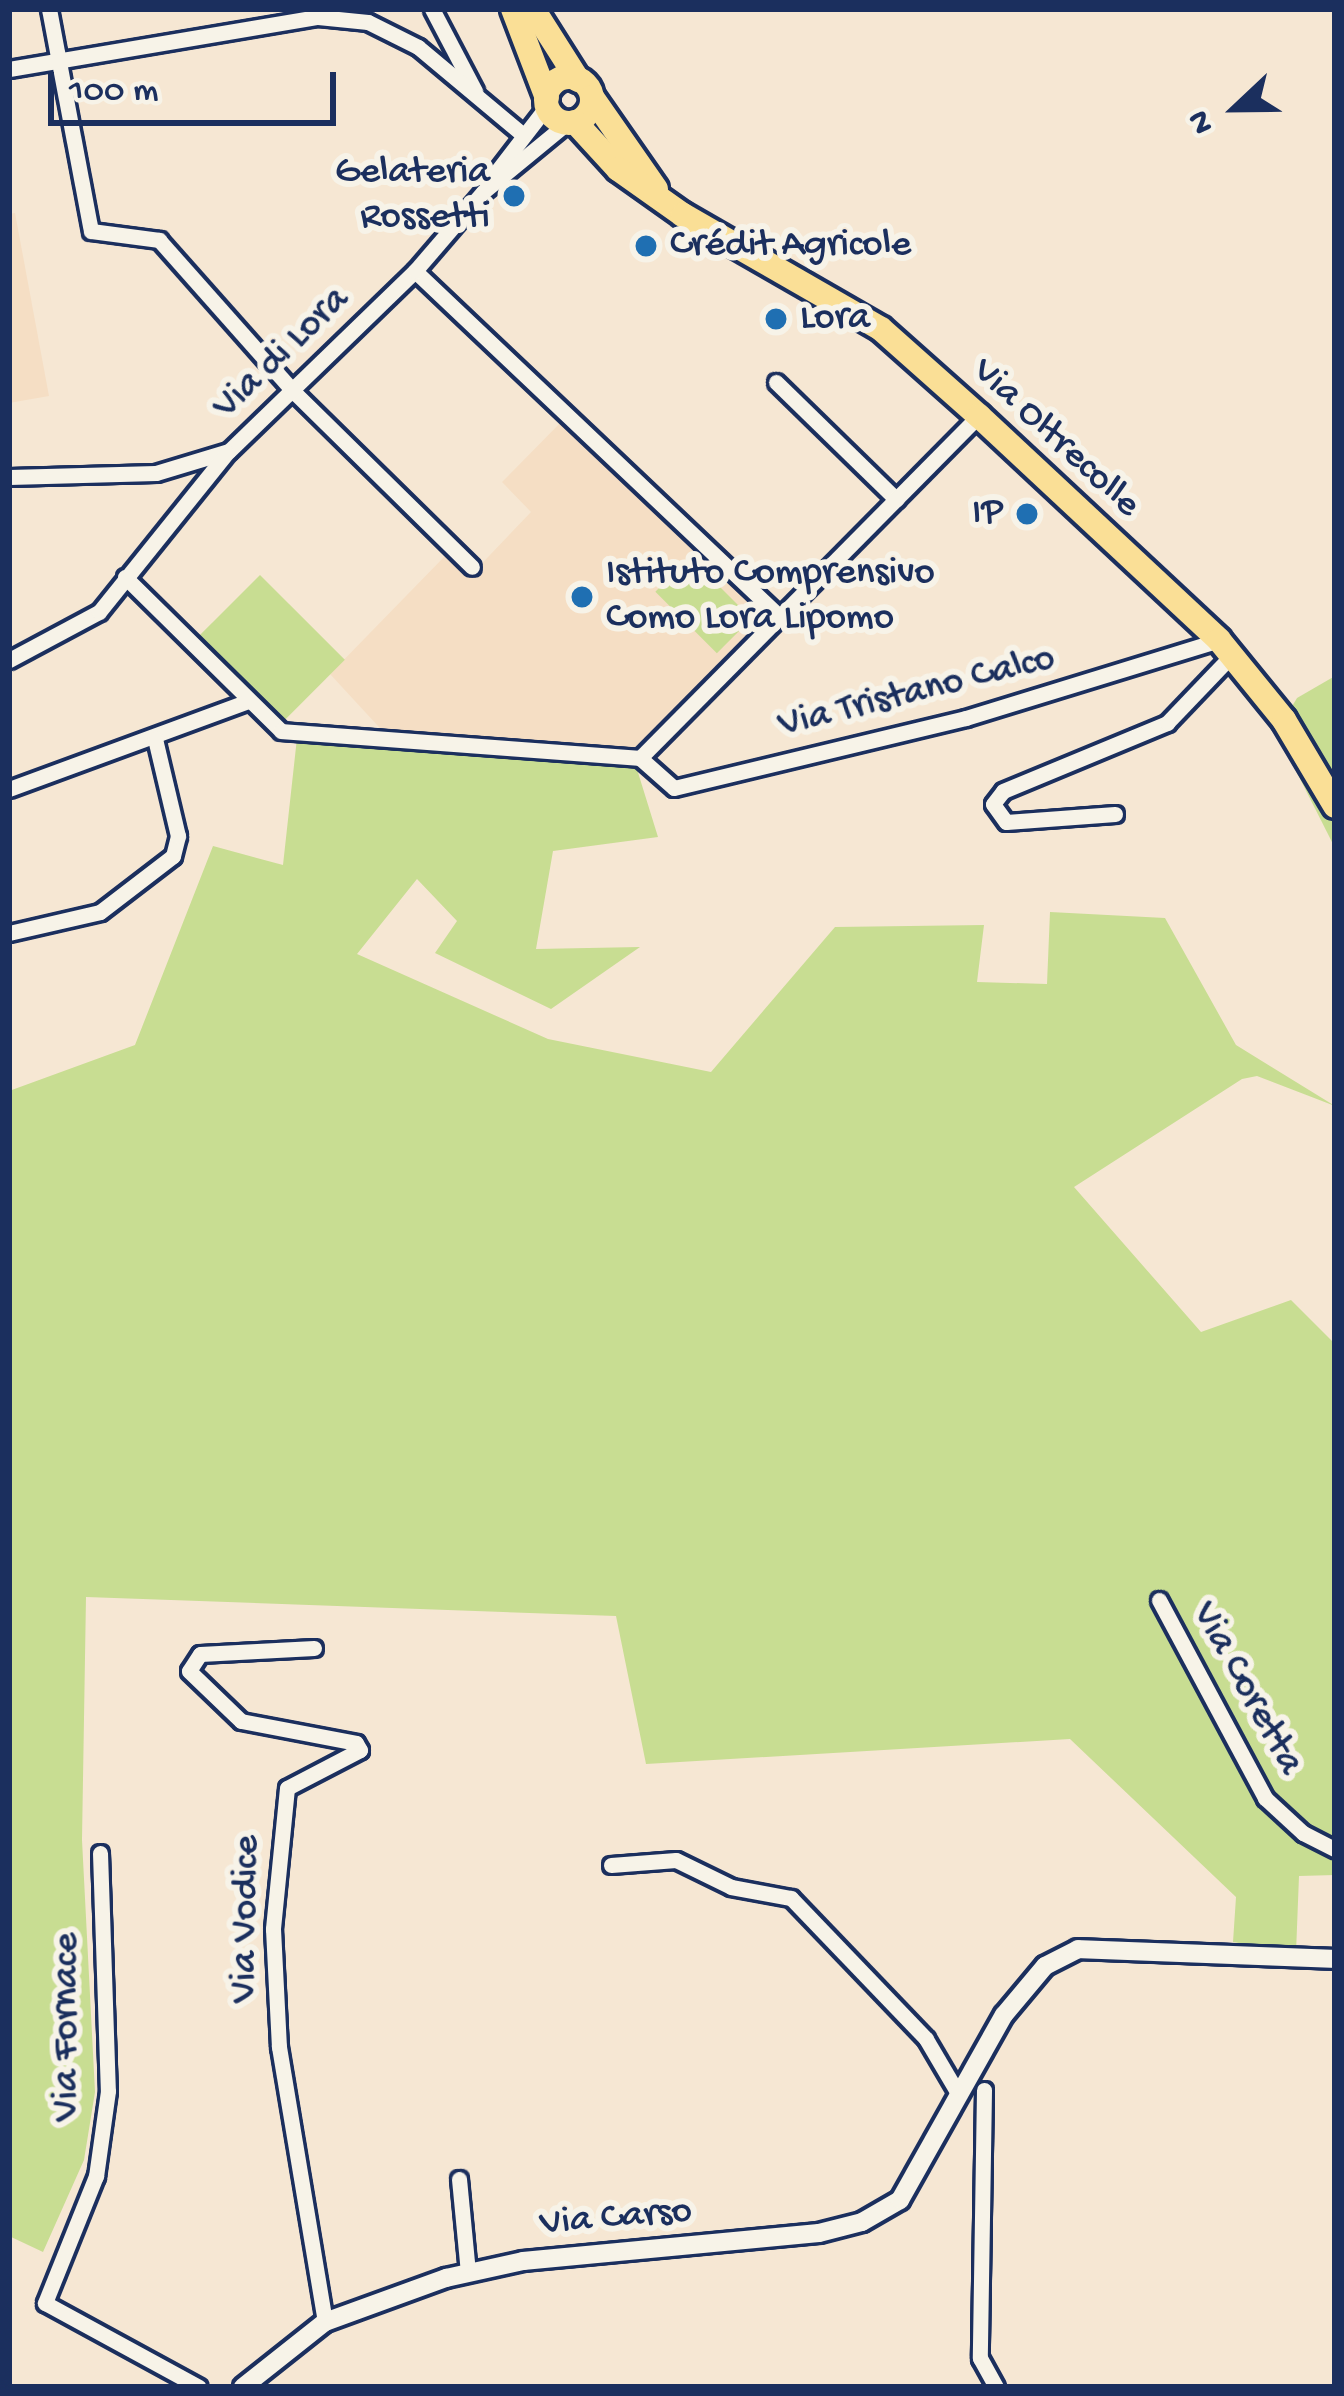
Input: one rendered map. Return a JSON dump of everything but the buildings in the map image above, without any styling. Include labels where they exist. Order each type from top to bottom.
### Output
[{"type":"main road","points":[[513,9],[547,102]]},
{"type":"main road","name":"Via Oltrecolle","points":[[533,9],[661,196]]},
{"type":"main road","points":[[547,102],[558,81],[585,88],[571,123]]},
{"type":"main road","name":"Via Oltrecolle","points":[[547,102],[604,157],[661,196],[881,329],[979,416],[1226,647],[1284,720],[1335,806]]},
{"type":"street","points":[[49,9],[91,231],[159,240],[295,393],[472,567]]},
{"type":"street","points":[[432,9],[477,97]]},
{"type":"street","points":[[9,69],[318,17],[368,22],[418,47],[522,134]]},
{"type":"street","name":"Via di Lora","points":[[9,477],[156,473],[229,451],[295,393],[415,271],[483,192],[547,102]]},
{"type":"street","name":"Via di Lora","points":[[483,192],[571,123]]},
{"type":"street","points":[[415,271],[778,615]]},
{"type":"street","points":[[776,382],[896,499]]},
{"type":"street","points":[[125,577],[281,731],[640,758],[979,416]]},
{"type":"street","points":[[9,660],[99,612],[229,451]]},
{"type":"street","points":[[1115,814],[1006,822],[993,804],[1003,791],[1167,723],[1226,647]]},
{"type":"street","name":"Via Tristano Calco","points":[[640,758],[674,788],[966,718],[1226,647]]},
{"type":"street","points":[[9,789],[248,701]]},
{"type":"street","points":[[9,933],[100,912],[173,856],[178,836],[155,739]]},
{"type":"street","name":"Via Coretta","points":[[1159,1600],[1264,1798],[1303,1833],[1335,1849]]},
{"type":"street","name":"Via Vodice","points":[[314,1648],[200,1654],[189,1671],[241,1721],[356,1743],[360,1750],[287,1788],[273,1929],[279,2047],[325,2322]]},
{"type":"street","name":"Via Fornace","points":[[100,1853],[108,2091],[96,2176],[45,2303],[199,2387]]},
{"type":"street","points":[[611,1865],[676,1860],[731,1887],[791,1898],[926,2039],[959,2095]]},
{"type":"street","name":"Via Carso","points":[[243,2387],[325,2322],[468,2272],[862,2222],[900,2200],[1004,2015],[1045,1966],[1078,1949],[1335,1959]]},
{"type":"street","points":[[983,2090],[980,2358],[996,2387]]},
{"type":"street","points":[[459,2179],[468,2272]]},
{"type":"shaded area","points":[[15,213],[49,396],[9,403],[9,214]]},
{"type":"shaded area","name":"Istituto Comprensivo Como Lora Lipomo","points":[[569,414],[778,615],[640,758],[390,739],[330,674],[445,556],[468,578],[531,512],[502,482]]},
{"type":"green space","points":[[690,557],[752,619],[717,653],[655,592]]},
{"type":"green space","points":[[260,575],[345,660],[276,729],[191,644]]},
{"type":"green space","points":[[1335,676],[1335,848],[1289,757],[1284,720],[1297,698]]},
{"type":"green space","points":[[297,738],[636,766],[658,837],[553,851],[536,949],[640,947],[551,1009],[435,953],[457,921],[417,879],[357,954],[548,1039],[711,1072],[835,927],[984,925],[977,982],[1047,984],[1050,912],[1165,918],[1236,1045],[1335,1106],[1257,1076],[1242,1079],[1074,1187],[1201,1332],[1291,1300],[1335,1344],[1335,1875],[1299,1876],[1296,1953],[1233,1942],[1236,1897],[1070,1739],[646,1764],[616,1616],[86,1597],[82,1840],[95,2092],[84,2160],[43,2252],[9,2236],[9,1091],[135,1045],[213,846],[283,865]]},
{"type":"place","name":"Gelateria Rossetti","points":[[514,196]]},
{"type":"place","name":"Crédit Agricole","points":[[646,246]]},
{"type":"place","name":"Lora","points":[[776,319]]},
{"type":"place","name":"IP","points":[[1027,514]]},
{"type":"place","name":"Istituto Comprensivo Como Lora Lipomo","points":[[582,597]]}]
